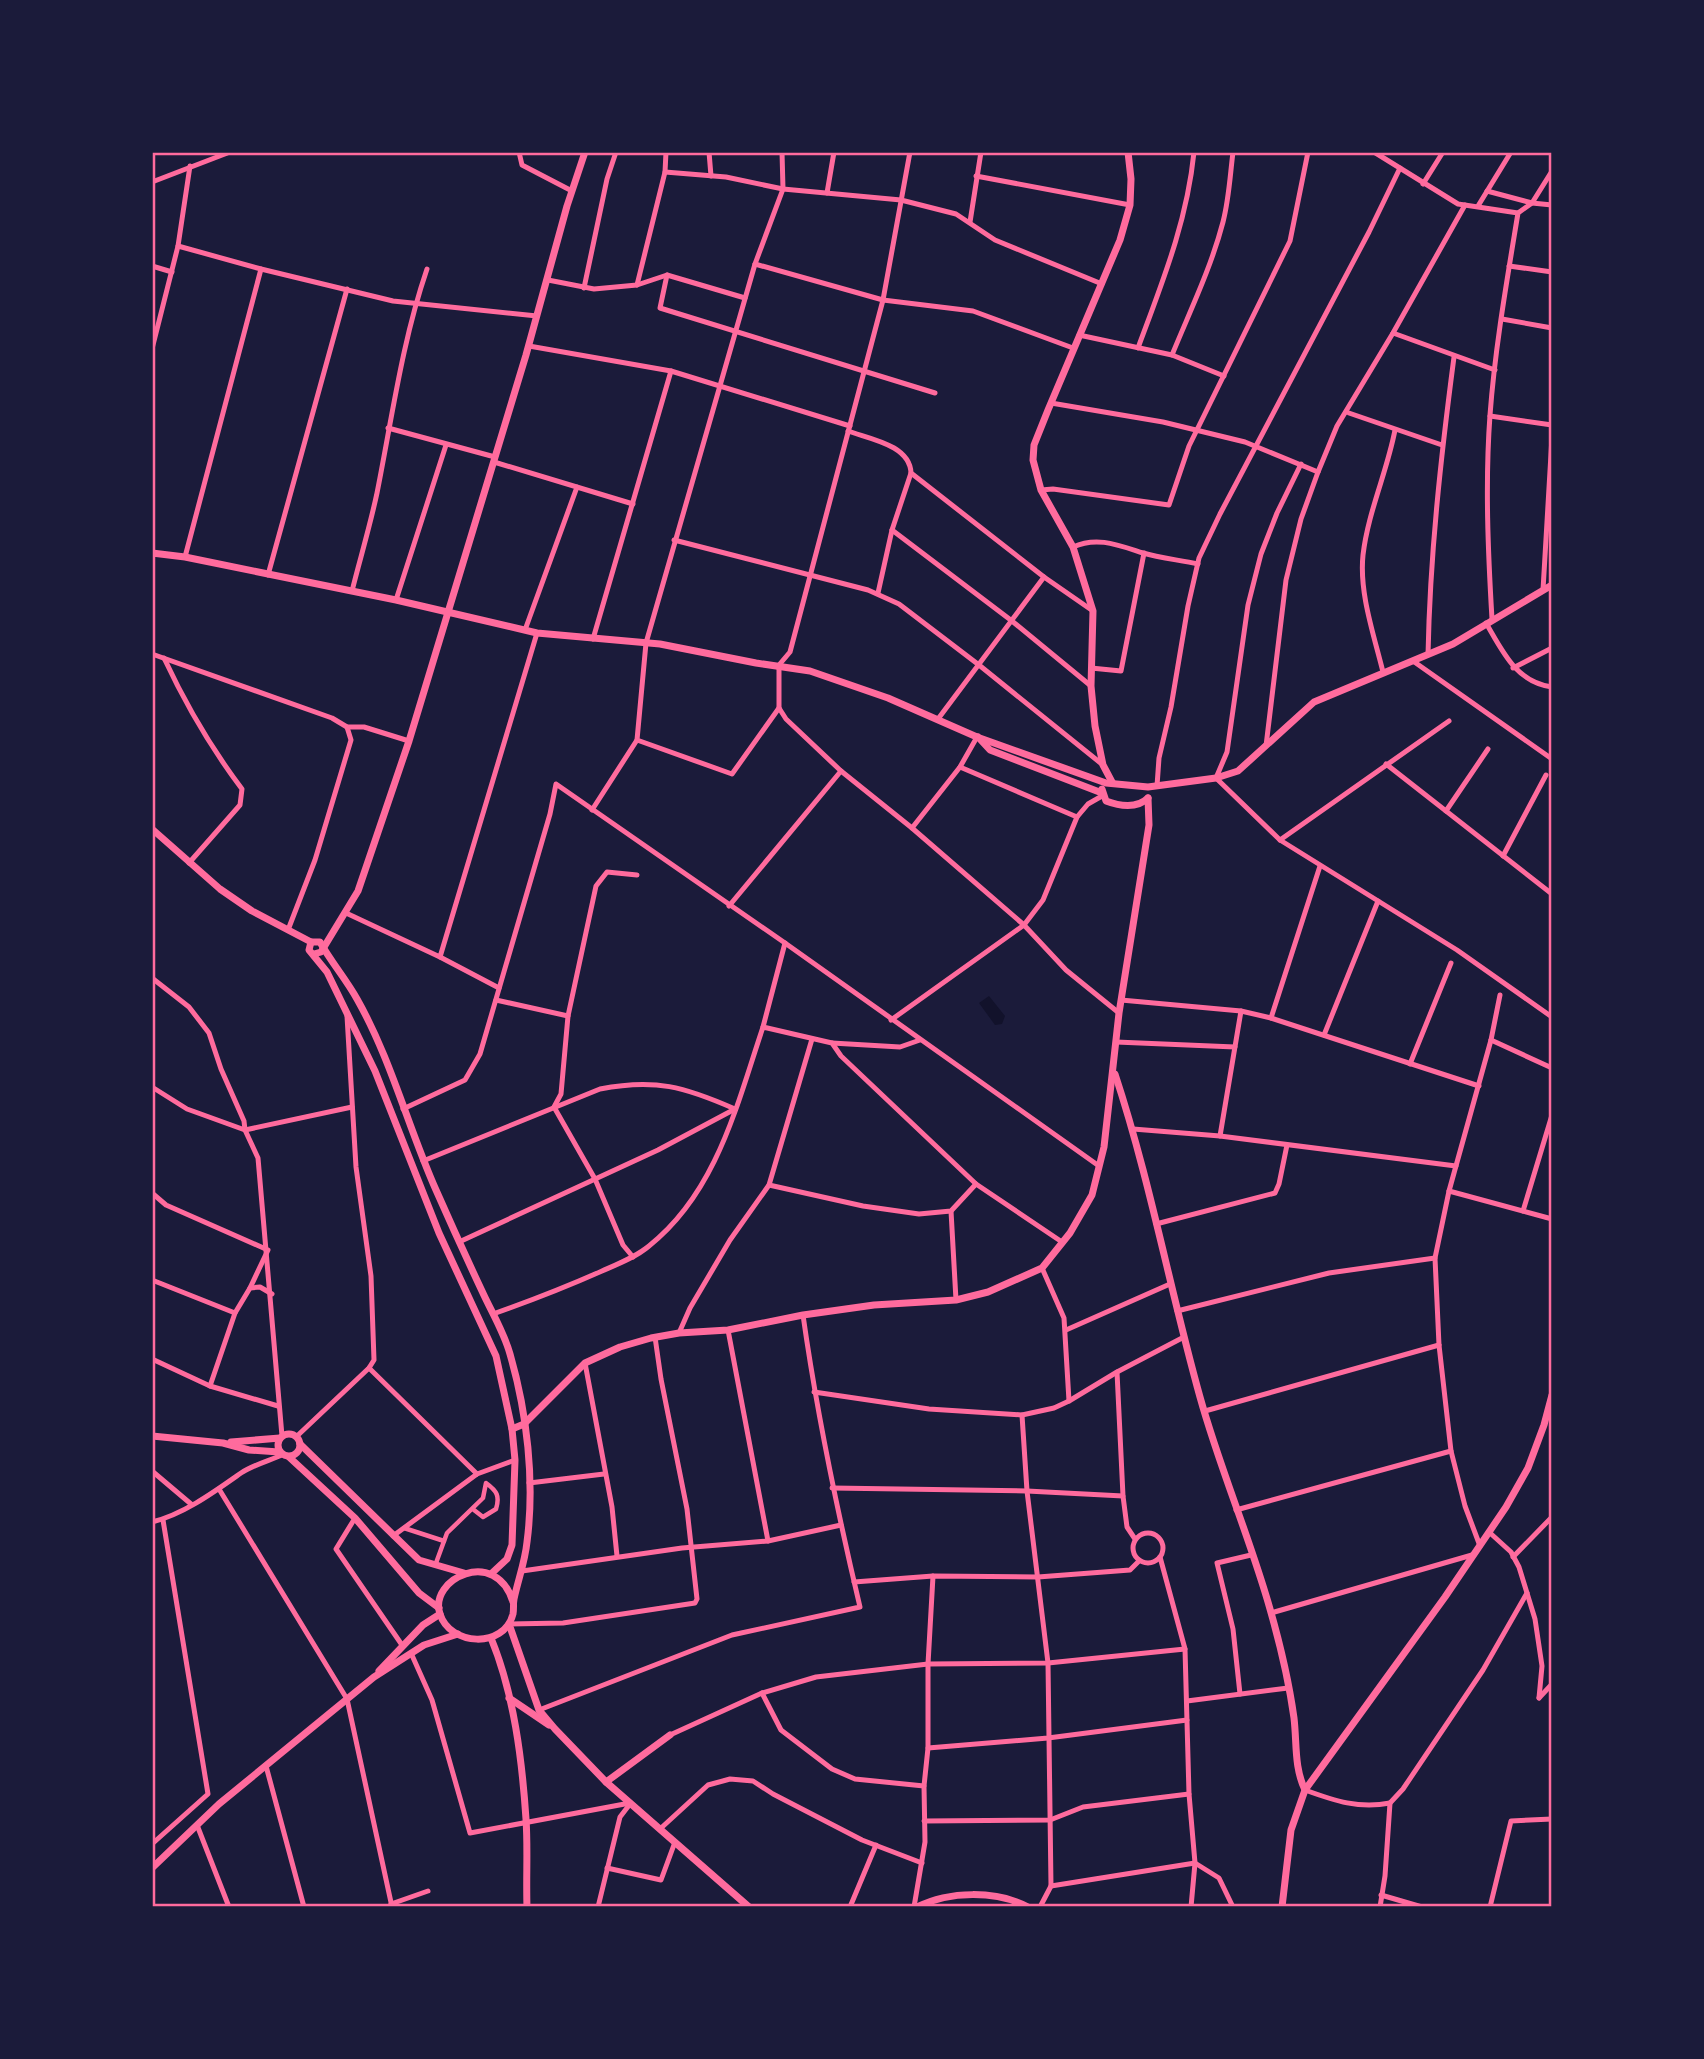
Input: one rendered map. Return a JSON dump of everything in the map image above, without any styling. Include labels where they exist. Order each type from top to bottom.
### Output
[{"type":"street","points":[[152,182],[230,152]]},
{"type":"street","points":[[519,152],[522,165],[572,191]]},
{"type":"street","points":[[314,954],[321,952],[336,931],[358,891],[409,741],[584,152]]},
{"type":"street","points":[[584,288],[615,152]]},
{"type":"street","points":[[638,285],[665,172],[666,152]]},
{"type":"street","points":[[709,152],[711,176]]},
{"type":"street","points":[[592,810],[637,740],[646,643],[755,264],[783,189],[782,152]]},
{"type":"street","points":[[827,193],[834,152]]},
{"type":"street","points":[[910,152],[883,300],[790,652],[779,665],[779,708],[786,719],[841,771],[912,828],[1024,925],[1066,970],[1119,1013]]},
{"type":"street","points":[[970,222],[981,152]]},
{"type":"street","points":[[891,1020],[1024,925],[1043,900],[1077,817],[1088,804],[1102,794],[1109,782],[1095,726],[1091,686],[1093,611],[1073,547],[1041,490],[1033,460],[1034,445],[1120,240],[1130,205],[1128,152]]},
{"type":"street","points":[[1138,348],[1175,246],[1188,201],[1194,152]]},
{"type":"street","points":[[1172,355],[1213,256],[1228,198],[1233,152]]},
{"type":"street","points":[[1041,490],[1053,489],[1169,505],[1197,430],[1290,241],[1308,152]]},
{"type":"street","points":[[1423,184],[1443,152]]},
{"type":"street","points":[[1478,206],[1511,152]]},
{"type":"street","points":[[1377,153],[1458,204],[1518,213]]},
{"type":"street","points":[[152,349],[178,246],[190,166]]},
{"type":"street","points":[[1157,786],[1159,758],[1198,564],[1220,514],[1400,168]]},
{"type":"street","points":[[1552,171],[1532,203],[1518,213],[1490,416],[1488,538],[1489,621],[1513,668],[1534,683],[1552,687]]},
{"type":"street","points":[[665,172],[711,176],[783,189],[901,200],[956,214],[995,240],[1102,284]]},
{"type":"street","points":[[976,176],[1130,205]]},
{"type":"street","points":[[1487,191],[1532,203],[1552,205]]},
{"type":"street","points":[[1265,748],[1286,580],[1301,519],[1318,472],[1337,426],[1394,333],[1465,205]]},
{"type":"street","points":[[178,246],[393,301],[537,316]]},
{"type":"street","points":[[755,264],[883,300],[973,311],[1073,348]]},
{"type":"street","points":[[152,266],[172,272]]},
{"type":"street","points":[[1509,267],[1552,272]]},
{"type":"street","points":[[185,557],[261,269]]},
{"type":"street","points":[[352,591],[376,495],[416,303],[427,269]]},
{"type":"street","points":[[548,280],[584,288],[638,285],[667,275],[745,298]]},
{"type":"street","points":[[667,275],[660,307],[935,393]]},
{"type":"street","points":[[268,575],[347,289]]},
{"type":"street","points":[[1502,319],[1552,328]]},
{"type":"street","points":[[1394,333],[1495,370]]},
{"type":"street","points":[[1079,335],[1172,355],[1224,376]]},
{"type":"street","points":[[528,346],[671,372],[849,429],[900,452],[910,465],[911,473],[892,530],[878,593]]},
{"type":"street","points":[[1428,655],[1430,578],[1442,444],[1454,357]]},
{"type":"street","points":[[593,639],[671,372]]},
{"type":"street","points":[[1051,404],[1197,430],[1256,446],[1318,472]]},
{"type":"street","points":[[1346,412],[1442,444]]},
{"type":"street","points":[[1490,416],[1552,425]]},
{"type":"street","points":[[388,428],[633,504]]},
{"type":"street","points":[[1383,672],[1363,579],[1363,555],[1395,430]]},
{"type":"street","points":[[1543,590],[1552,437]]},
{"type":"street","points":[[396,600],[446,445]]},
{"type":"street","points":[[1216,778],[1227,752],[1248,605],[1261,554],[1301,464]]},
{"type":"street","points":[[911,473],[1044,577],[1093,611]]},
{"type":"street","points":[[525,630],[577,486]]},
{"type":"street","points":[[892,530],[1012,621],[1091,686]]},
{"type":"street","points":[[674,540],[878,593],[899,604],[1103,765]]},
{"type":"street","points":[[1073,547],[1085,541],[1099,540],[1198,564]]},
{"type":"street","points":[[152,553],[185,557],[396,600],[537,633],[646,643],[810,671],[888,698],[977,737],[1109,782],[1148,787],[1216,778],[1238,771],[1314,702],[1453,644],[1552,585]]},
{"type":"street","points":[[1091,668],[1121,671],[1144,553]]},
{"type":"street","points":[[938,719],[1044,577]]},
{"type":"street","points":[[440,957],[537,633]]},
{"type":"street","points":[[1513,668],[1552,648]]},
{"type":"street","points":[[152,654],[332,718],[347,727],[364,727],[409,741]]},
{"type":"street","points":[[164,658],[183,699],[242,789],[240,805],[189,863]]},
{"type":"street","points":[[1413,661],[1552,759]]},
{"type":"street","points":[[637,740],[732,774],[779,708]]},
{"type":"street","points":[[1280,840],[1449,721]]},
{"type":"street","points":[[288,930],[315,860],[351,740],[347,727]]},
{"type":"street","points":[[912,828],[960,767],[977,737]]},
{"type":"street","points":[[977,737],[990,750],[1102,794],[1106,801],[1140,804],[1148,798]]},
{"type":"street","points":[[1446,811],[1488,749]]},
{"type":"street","points":[[1386,764],[1552,894]]},
{"type":"street","points":[[960,767],[1077,817]]},
{"type":"street","points":[[729,906],[841,771]]},
{"type":"street","points":[[1503,856],[1546,775]]},
{"type":"street","points":[[1216,778],[1280,840],[1457,950],[1552,1017]]},
{"type":"street","points":[[403,1109],[465,1080],[480,1054],[550,814],[556,785],[785,943],[1099,1166]]},
{"type":"street","points":[[512,1429],[524,1424],[585,1363],[655,1337],[729,1330],[803,1315],[874,1305],[956,1300],[988,1292],[1042,1268],[1070,1233],[1092,1195],[1104,1147],[1119,1013],[1149,825],[1148,787]]},
{"type":"street","points":[[1140,804],[1149,825]]},
{"type":"street","points":[[152,978],[190,1007],[209,1033],[258,1158],[272,1294],[281,1437],[277,1445],[283,1454],[355,1518],[419,1593],[439,1611],[444,1623],[458,1634],[481,1640],[491,1638],[509,1625],[528,1540],[529,1454],[510,1352],[424,1161],[389,1068],[357,999],[320,942],[288,930],[242,904],[153,831]]},
{"type":"street","points":[[1271,1018],[1320,866]]},
{"type":"street","points":[[554,1107],[561,1094],[568,1016],[596,886],[607,872],[637,875]]},
{"type":"street","points":[[1324,1035],[1378,901]]},
{"type":"street","points":[[346,913],[499,988]]},
{"type":"street","points":[[336,931],[312,941],[309,950],[327,972],[347,1011],[375,1072],[439,1233],[496,1356],[512,1429],[515,1460],[512,1545],[506,1559],[492,1573]]},
{"type":"street","points":[[493,1314],[564,1287],[632,1256],[648,1247],[675,1222],[703,1183],[723,1147],[763,1027],[785,943]]},
{"type":"street","points":[[1410,1064],[1451,963]]},
{"type":"street","points":[[1480,1546],[1465,1506],[1451,1451],[1439,1345],[1435,1258],[1449,1191],[1491,1040],[1500,995]]},
{"type":"street","points":[[496,1000],[568,1016]]},
{"type":"street","points":[[1121,1000],[1241,1011],[1271,1018],[1479,1086]]},
{"type":"street","points":[[152,1436],[223,1443],[249,1450],[296,1455],[298,1441],[374,1360],[371,1276],[356,1167],[347,1011]]},
{"type":"street","points":[[1220,1136],[1241,1011]]},
{"type":"street","points":[[763,1027],[832,1043],[900,1047],[920,1040]]},
{"type":"street","points":[[679,1333],[690,1308],[730,1241],[769,1185],[812,1039]]},
{"type":"street","points":[[1491,1040],[1552,1068]]},
{"type":"street","points":[[1116,1042],[1235,1047]]},
{"type":"street","points":[[832,1043],[841,1056],[976,1184],[1062,1242]]},
{"type":"street","points":[[1113,1070],[1133,1129],[1170,1284],[1205,1411],[1271,1613],[1294,1718],[1297,1774],[1306,1790],[1343,1804],[1372,1807],[1390,1803],[1403,1789],[1483,1670],[1527,1593]]},
{"type":"street","points":[[424,1161],[600,1089],[628,1083],[658,1084],[696,1091],[736,1109]]},
{"type":"street","points":[[152,1087],[187,1109],[245,1130],[352,1107]]},
{"type":"street","points":[[554,1107],[595,1179],[623,1244],[632,1256]]},
{"type":"street","points":[[459,1242],[736,1109]]},
{"type":"street","points":[[1523,1211],[1552,1115]]},
{"type":"street","points":[[1133,1129],[1220,1136],[1456,1166]]},
{"type":"street","points":[[1156,1224],[1275,1193],[1287,1145]]},
{"type":"street","points":[[769,1185],[863,1206],[919,1214],[951,1211],[976,1184]]},
{"type":"street","points":[[1449,1191],[1552,1219]]},
{"type":"street","points":[[152,1193],[166,1205],[268,1250]]},
{"type":"street","points":[[951,1211],[956,1300]]},
{"type":"street","points":[[210,1386],[235,1313],[268,1250]]},
{"type":"street","points":[[1177,1311],[1329,1273],[1435,1258]]},
{"type":"street","points":[[1042,1268],[1064,1318],[1069,1401]]},
{"type":"street","points":[[152,1280],[235,1313]]},
{"type":"street","points":[[1066,1330],[1170,1284]]},
{"type":"street","points":[[250,1288],[260,1287],[272,1294]]},
{"type":"street","points":[[540,1710],[732,1635],[860,1607],[832,1488],[803,1315]]},
{"type":"street","points":[[729,1330],[768,1541]]},
{"type":"street","points":[[509,1625],[563,1623],[695,1603],[697,1599],[687,1509],[655,1337]]},
{"type":"street","points":[[814,1392],[929,1409],[1022,1415],[1054,1408],[1069,1401],[1184,1337]]},
{"type":"street","points":[[1205,1411],[1439,1345]]},
{"type":"street","points":[[152,1359],[210,1386],[278,1406]]},
{"type":"street","points":[[585,1363],[612,1507],[617,1556]]},
{"type":"street","points":[[369,1368],[477,1474]]},
{"type":"street","points":[[1117,1372],[1123,1496],[1127,1527],[1135,1539]]},
{"type":"street","points":[[1282,1907],[1291,1830],[1306,1790],[1445,1597],[1506,1507],[1528,1468],[1552,1395]]},
{"type":"street","points":[[1022,1415],[1027,1491],[1048,1663],[1051,1886],[1040,1907]]},
{"type":"street","points":[[223,1443],[289,1434],[419,1560],[464,1573],[492,1573],[506,1585],[513,1602]]},
{"type":"street","points":[[1236,1510],[1451,1451]]},
{"type":"street","points":[[152,1522],[163,1520],[219,1489],[243,1472],[283,1454]]},
{"type":"street","points":[[393,1536],[477,1474],[515,1460]]},
{"type":"street","points":[[152,1471],[191,1504]]},
{"type":"street","points":[[529,1483],[604,1474]]},
{"type":"street","points":[[436,1563],[447,1533],[474,1510],[483,1498],[486,1483],[495,1489],[499,1499],[496,1509],[483,1517],[474,1510]]},
{"type":"street","points":[[832,1488],[1027,1491],[1123,1496]]},
{"type":"street","points":[[219,1489],[347,1699],[392,1905],[428,1891]]},
{"type":"street","points":[[1513,1557],[1552,1517]]},
{"type":"street","points":[[355,1518],[336,1549],[402,1646]]},
{"type":"street","points":[[152,1844],[208,1794],[163,1520]]},
{"type":"street","points":[[522,1571],[690,1547],[768,1541],[841,1525]]},
{"type":"street","points":[[404,1528],[444,1541]]},
{"type":"street","points":[[1160,1557],[1148,1563],[1139,1561],[1132,1548],[1135,1539],[1148,1532],[1157,1535],[1163,1543],[1160,1557],[1185,1649],[1189,1794],[1195,1863],[1191,1907]]},
{"type":"street","points":[[1489,1532],[1519,1567],[1535,1619],[1542,1665],[1539,1698],[1552,1685]]},
{"type":"street","points":[[1240,1694],[1233,1629],[1217,1563],[1251,1555]]},
{"type":"street","points":[[1271,1613],[1472,1555]]},
{"type":"street","points":[[854,1582],[933,1576],[1038,1577],[1130,1570],[1139,1561]]},
{"type":"street","points":[[374,1677],[439,1611],[442,1593],[464,1573]]},
{"type":"street","points":[[916,1907],[925,1842],[924,1786],[928,1748],[928,1664],[933,1576]]},
{"type":"street","points":[[509,1625],[540,1710],[555,1729],[606,1782],[749,1907]]},
{"type":"street","points":[[153,1867],[197,1825],[374,1677],[424,1646],[458,1634]]},
{"type":"street","points":[[491,1638],[509,1698],[520,1760],[526,1821],[527,1907]]},
{"type":"street","points":[[606,1782],[670,1735],[762,1693],[816,1677],[928,1664],[1048,1663],[1185,1649]]},
{"type":"street","points":[[411,1653],[432,1700],[458,1799],[470,1833],[630,1803]]},
{"type":"street","points":[[1187,1701],[1288,1688]]},
{"type":"street","points":[[762,1693],[781,1730],[832,1769],[855,1779],[924,1786]]},
{"type":"street","points":[[509,1698],[555,1729]]},
{"type":"street","points":[[928,1748],[1048,1738],[1187,1720]]},
{"type":"street","points":[[266,1766],[304,1907]]},
{"type":"street","points":[[660,1829],[708,1785],[730,1779],[753,1781],[773,1794],[876,1845],[922,1863]]},
{"type":"street","points":[[924,1821],[1050,1820],[1083,1807],[1189,1794]]},
{"type":"street","points":[[598,1907],[620,1816],[630,1803]]},
{"type":"street","points":[[1380,1907],[1390,1803]]},
{"type":"street","points":[[1490,1907],[1511,1821],[1552,1819]]},
{"type":"street","points":[[197,1825],[229,1907]]},
{"type":"street","points":[[607,1868],[661,1880],[675,1842]]},
{"type":"street","points":[[850,1907],[876,1845]]},
{"type":"street","points":[[1051,1886],[1195,1863],[1219,1878],[1233,1907]]},
{"type":"street","points":[[1381,1895],[1422,1907]]},
{"type":"street","points":[[916,1907],[935,1898],[981,1896],[1000,1896],[1028,1907]]},
{"type":"shaded area","points":[[989,996],[1005,1016],[1002,1024],[995,1025],[979,1003]]}]
